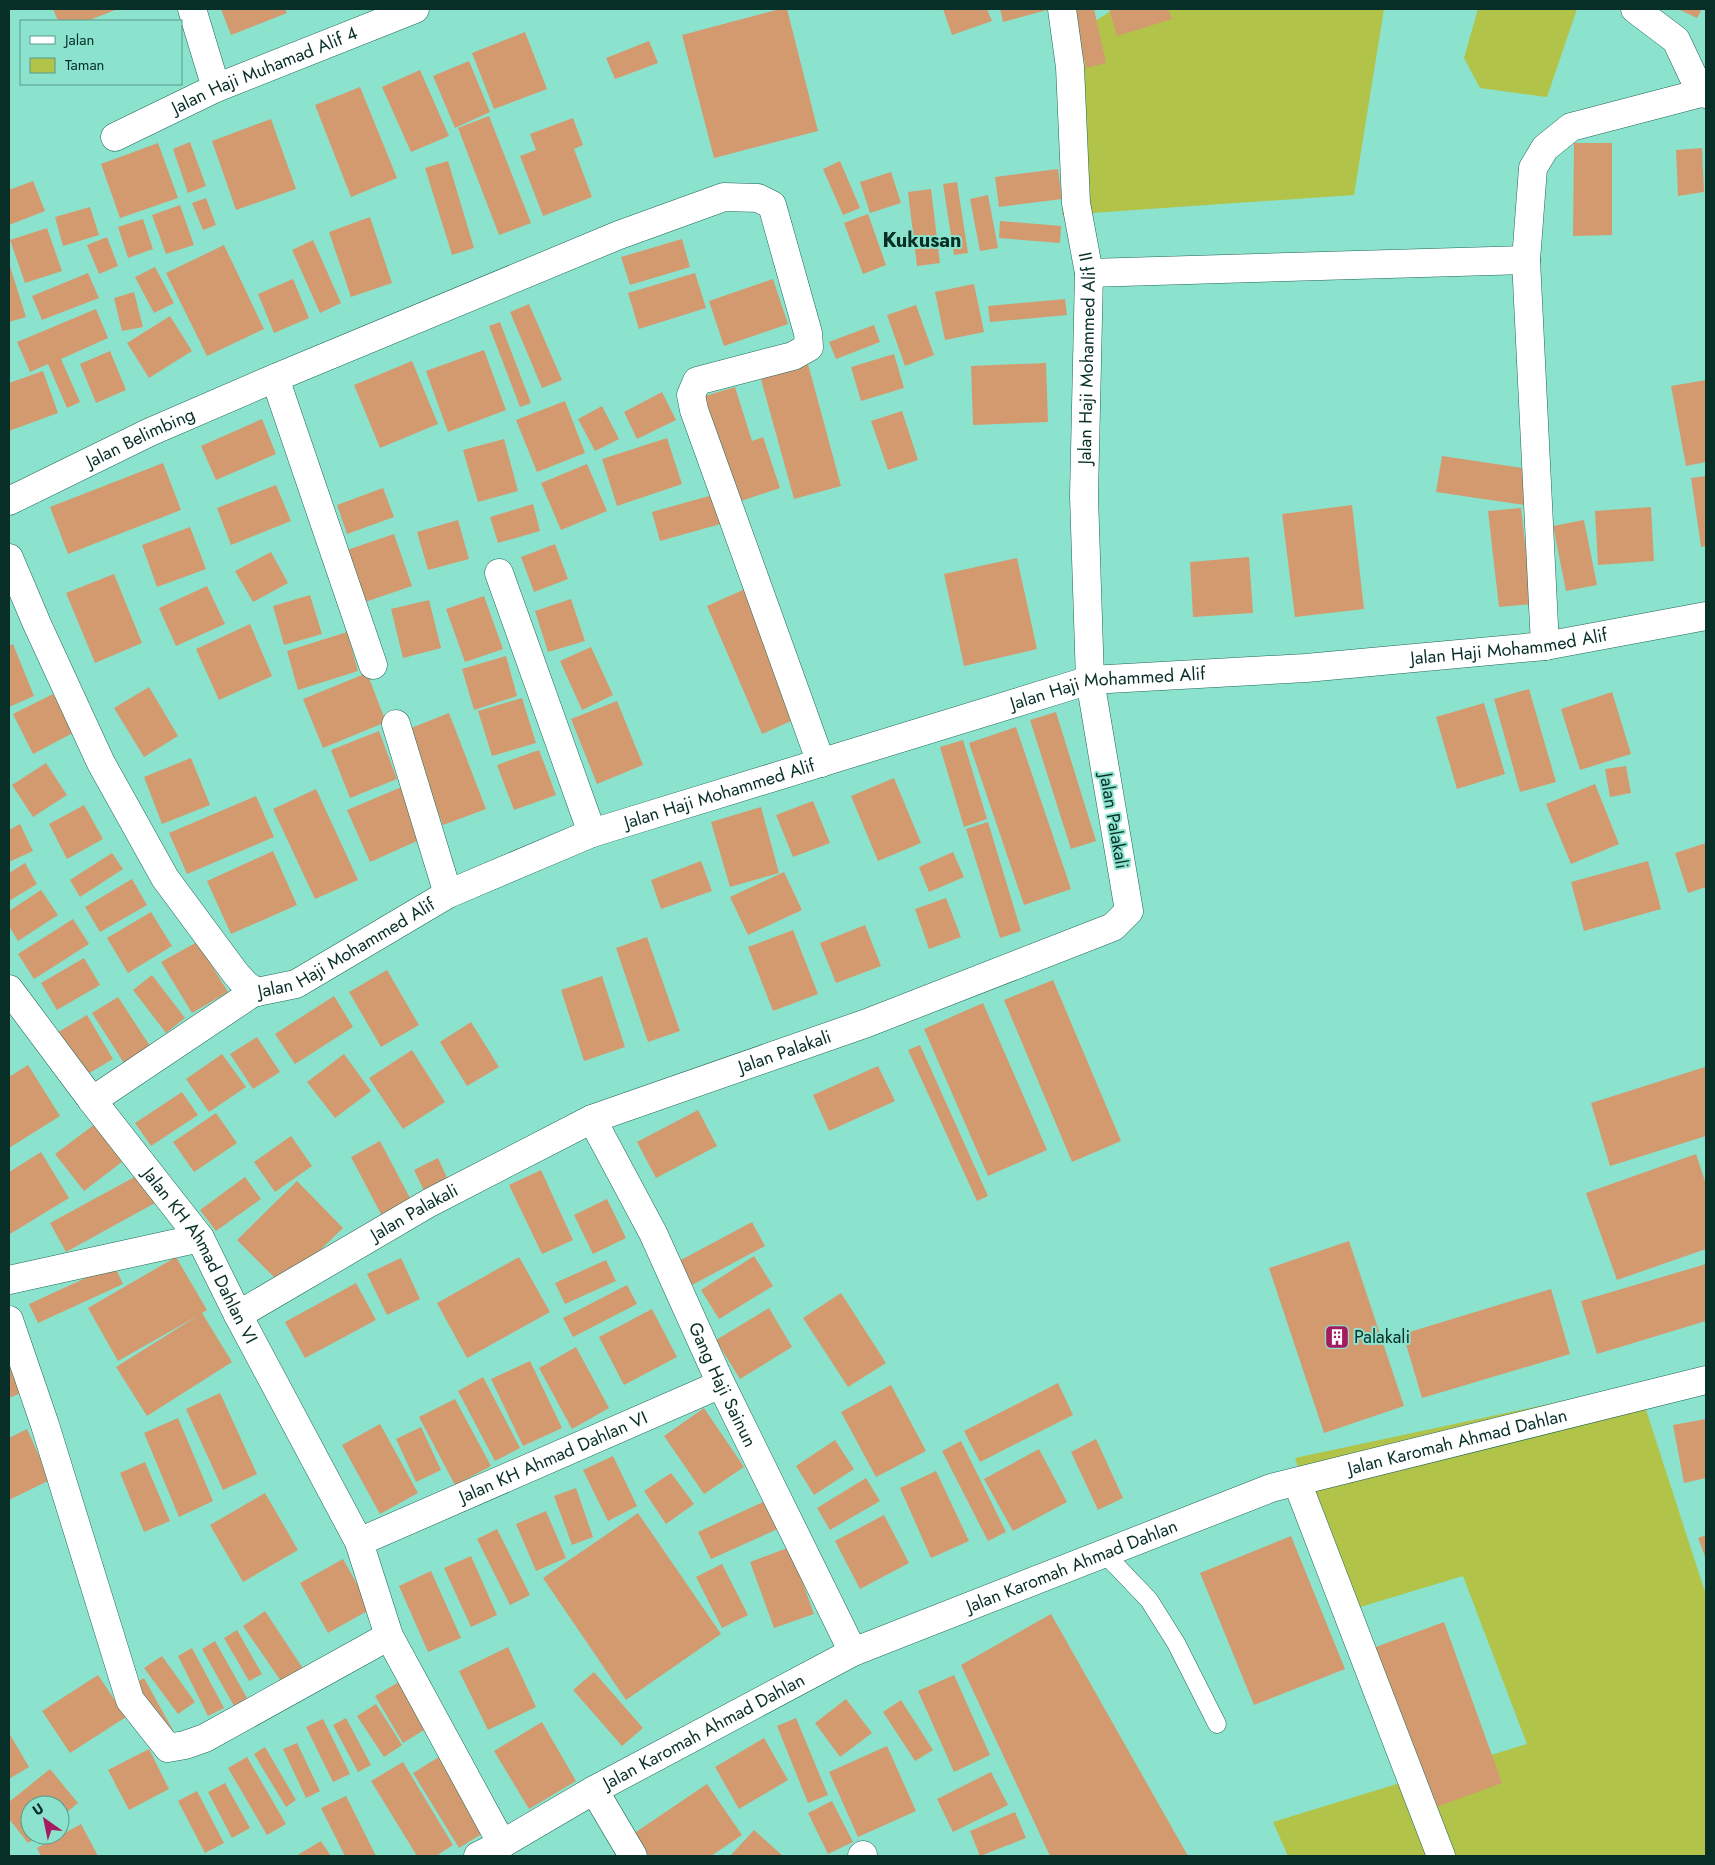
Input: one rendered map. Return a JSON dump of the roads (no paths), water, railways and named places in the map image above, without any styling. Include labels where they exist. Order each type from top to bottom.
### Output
[{"type":"street","points":[[192,9],[216,88]]},
{"type":"street","name":"Jalan Haji Muhamad Alif 4","points":[[115,137],[216,88],[416,9]]},
{"type":"street","name":"Jalan Haji Mohammed Alif II","points":[[1062,9],[1070,67],[1076,203],[1088,274],[1084,496],[1090,680]]},
{"type":"street","points":[[1545,646],[1526,260],[1533,168],[1545,148],[1570,128],[1704,94],[1676,40],[1636,9]]},
{"type":"street","name":"Jalan Belimbing","points":[[9,501],[150,432],[619,235],[724,197],[758,198],[772,205],[808,333],[809,347],[793,356],[697,381],[691,395],[694,410],[820,763]]},
{"type":"street","points":[[1088,274],[1526,260]]},
{"type":"street","points":[[275,378],[373,665]]},
{"type":"street","name":"Jalan Haji Mohammed Alif","points":[[9,558],[36,624],[101,763],[165,878],[236,974],[246,985],[257,992],[296,984],[448,894],[592,833],[1090,680],[1306,668],[1545,646],[1706,616]]},
{"type":"street","points":[[499,573],[592,833]]},
{"type":"street","name":"Jalan Palakali","points":[[238,1315],[429,1203],[592,1119],[867,1022],[1113,927],[1129,911],[1090,680]]},
{"type":"street","points":[[396,724],[448,894]]},
{"type":"street","name":"Jalan KH Ahmad Dahlan VI","points":[[9,989],[90,1099],[200,1238],[238,1315],[359,1542],[389,1636],[490,1850]]},
{"type":"street","points":[[90,1099],[102,1094],[257,992]]},
{"type":"street","name":"Gang Haji Sainun","points":[[592,1119],[653,1234],[721,1384],[853,1652]]},
{"type":"street","points":[[9,1280],[200,1238]]},
{"type":"street","points":[[9,1320],[45,1424],[130,1700],[168,1748],[185,1745],[205,1738],[389,1636]]},
{"type":"street","name":"Jalan Karomah Ahmad Dahlan","points":[[490,1850],[594,1790],[853,1652],[1271,1488],[1706,1380]]},
{"type":"street","name":"Jalan KH Ahmad Dahlan VI","points":[[359,1542],[721,1384]]},
{"type":"street","points":[[1297,1482],[1441,1856]]},
{"type":"street","points":[[594,1790],[633,1856]]},
{"type":"lane","points":[[1104,1553],[1149,1600],[1176,1643],[1217,1724]]},
{"type":"place","name":"Palakali","points":[[1337,1337]]},
{"type":"district","name":"Kukusan","points":[[922,240]]}]
